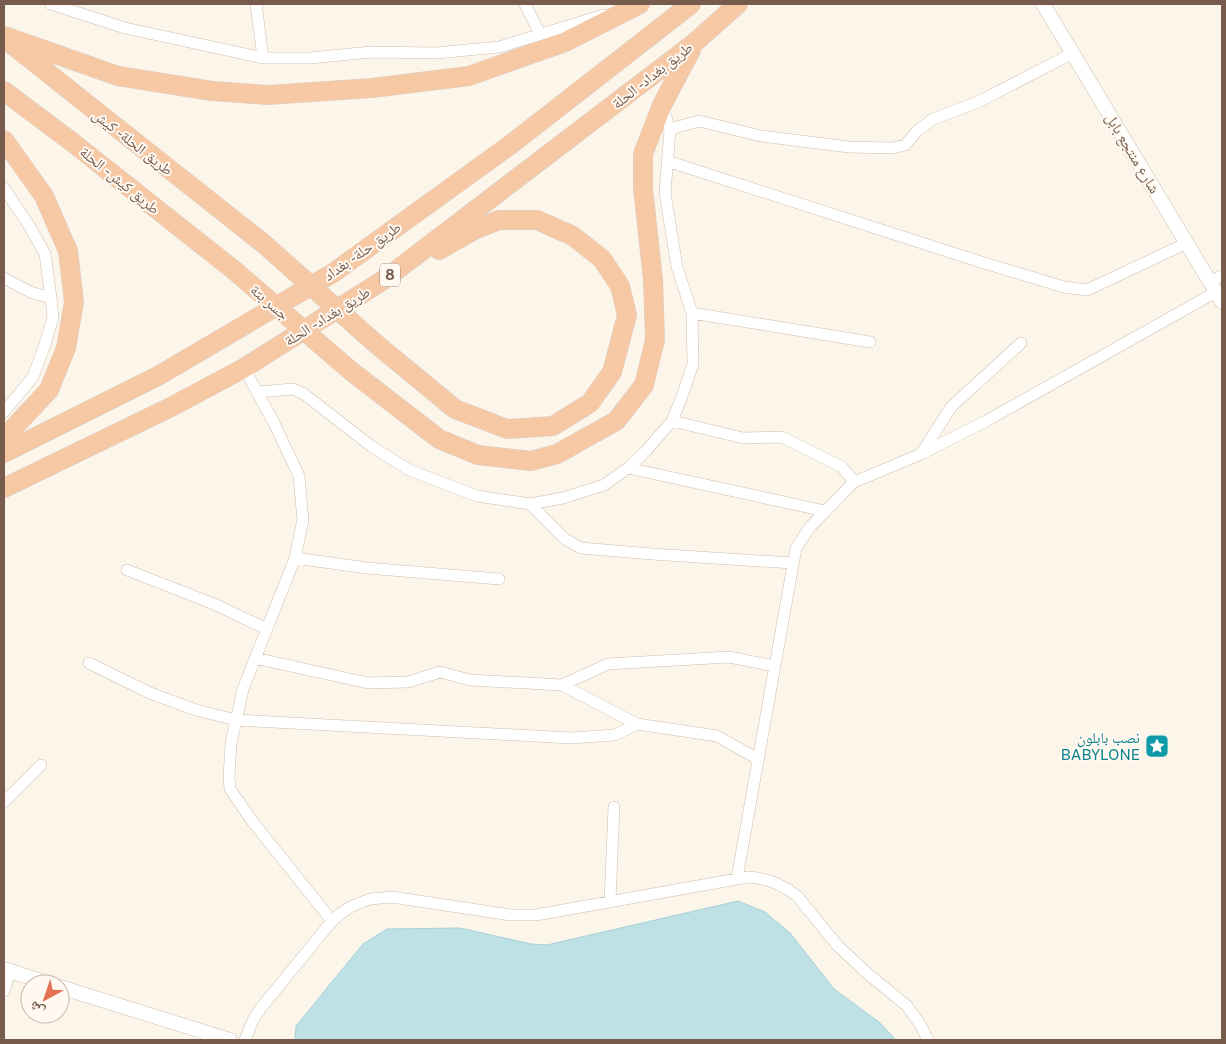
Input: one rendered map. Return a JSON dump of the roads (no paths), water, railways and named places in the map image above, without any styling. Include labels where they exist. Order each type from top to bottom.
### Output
[{"type":"highway","points":[[4,37],[118,76],[212,91],[268,95],[372,88],[469,76],[565,42],[640,4]]},
{"type":"highway","name":"طريق حلة - بغداد","points":[[4,453],[158,376],[334,273],[510,145],[691,4]]},
{"type":"highway","name":"طريق بغداد - الحلة","points":[[4,488],[171,407],[244,368],[385,279],[693,44],[738,4]]},
{"type":"highway","name":"طريق الحلة - كيش","points":[[4,37],[264,244],[375,343],[455,409],[507,429],[553,426],[590,403],[612,372],[627,315],[620,286],[602,259],[573,236],[537,220],[499,220],[474,230],[385,279]]},
{"type":"highway","name":"جسر بتة","points":[[234,271],[351,371],[439,439],[478,454],[531,461],[557,454],[616,421],[644,384],[655,340],[653,280],[643,188],[643,154],[662,105],[693,44]]},
{"type":"highway","name":"طريق كيش - الحلة","points":[[4,91],[72,142],[234,271]]},
{"type":"highway","points":[[4,140],[44,196],[65,243],[68,251],[74,302],[66,348],[49,390],[4,438]]},
{"type":"street","points":[[50,4],[125,28],[263,58],[310,58],[371,52],[445,52],[499,47],[640,4]]},
{"type":"street","points":[[256,4],[263,58]]},
{"type":"street","points":[[525,4],[540,34]]},
{"type":"street","name":"شارع منتجع بابل","points":[[1043,4],[1187,244],[1217,288]]},
{"type":"street","points":[[670,129],[699,121],[761,136],[849,147],[893,148],[904,145],[917,131],[933,119],[978,102],[1073,53]]},
{"type":"street","points":[[258,392],[293,389],[304,394],[371,446],[409,470],[477,496],[530,504],[563,498],[604,485],[628,468],[646,452],[672,421],[682,399],[693,364],[692,313],[677,267],[665,193],[670,129],[662,105]]},
{"type":"street","points":[[667,161],[1064,287],[1087,290],[1187,244]]},
{"type":"street","points":[[4,188],[30,227],[45,254],[52,318],[44,347],[32,377],[4,412]]},
{"type":"street","points":[[4,278],[30,292],[51,298]]},
{"type":"street","points":[[737,878],[796,548],[810,527],[854,482],[921,454],[988,420],[1217,288]]},
{"type":"street","points":[[692,313],[870,342]]},
{"type":"street","points":[[921,454],[951,407],[1021,343]]},
{"type":"street","points":[[244,368],[258,392],[299,476],[303,520],[295,558],[242,689],[231,743],[230,789],[252,821],[332,921]]},
{"type":"street","points":[[672,421],[743,438],[782,437],[842,467],[854,482]]},
{"type":"street","points":[[628,468],[825,511]]},
{"type":"street","points":[[530,504],[565,539],[581,548],[793,563]]},
{"type":"street","points":[[295,558],[367,568],[499,579]]},
{"type":"street","points":[[127,570],[214,604],[267,629]]},
{"type":"street","points":[[562,685],[608,664],[729,657],[774,666]]},
{"type":"street","points":[[255,658],[368,682],[408,682],[440,672],[470,680],[562,685],[637,724],[717,736],[758,759]]},
{"type":"street","points":[[89,663],[150,693],[196,710],[236,720],[571,738],[615,735],[637,724]]},
{"type":"street","points":[[4,802],[41,765]]},
{"type":"street","points":[[610,901],[614,806]]},
{"type":"street","points":[[245,1040],[253,1020],[260,1009],[332,921],[350,907],[370,899],[381,897],[397,898],[536,916],[737,878],[771,880],[790,890],[844,951],[869,975],[906,1005],[928,1040]]},
{"type":"street","points":[[4,991],[7,970],[20,974]]},
{"type":"street","points":[[70,990],[230,1040]]},
{"type":"water","points":[[738,901],[765,912],[790,933],[834,989],[879,1022],[896,1040],[295,1040],[296,1026],[363,944],[387,929],[460,928],[531,944],[547,945]]},
{"type":"place","name":"نصب بابلون BABYLONE","points":[[1157,746]]}]
